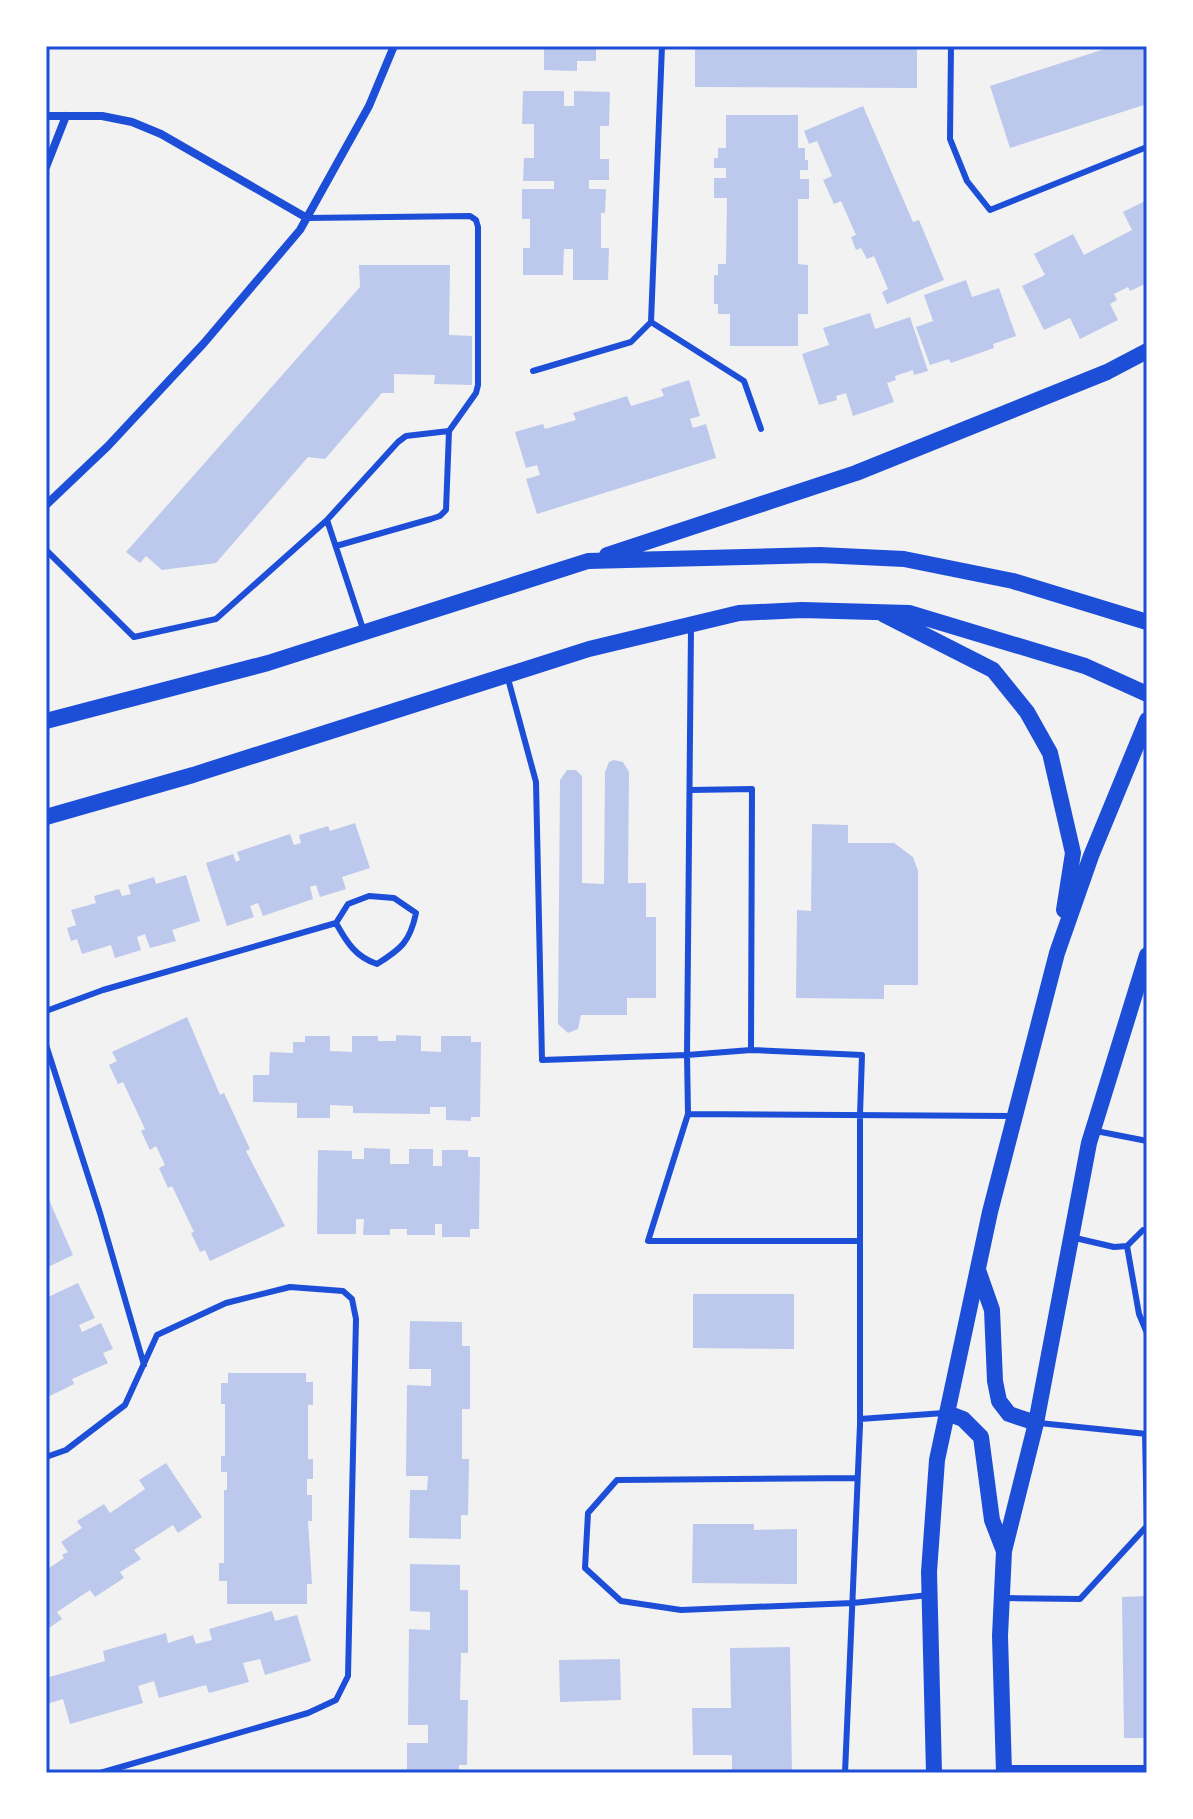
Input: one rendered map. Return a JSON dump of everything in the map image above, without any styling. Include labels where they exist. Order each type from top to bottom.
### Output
[{"type":"main road","points":[[46,721],[268,663],[856,473],[1107,372],[1147,351]]},
{"type":"main road","points":[[588,561],[820,555],[904,559],[1013,581],[1147,622]]},
{"type":"main road","points":[[46,817],[193,775],[589,649],[739,613],[802,610],[909,613],[1085,666],[1147,694]]},
{"type":"main road","points":[[878,611],[993,670],[1027,712],[1047,747],[1073,853],[1057,953]]},
{"type":"main road","points":[[934,1773],[929,1595],[937,1460],[1013,1116],[1057,953],[1091,856],[1147,720]]},
{"type":"main road","points":[[1004,1770],[1000,1636],[1004,1551],[1036,1423],[1093,1130],[1147,955]]},
{"type":"main road","points":[[978,1269],[992,1310],[999,1401],[1009,1414],[1036,1423]]},
{"type":"main road","points":[[947,1413],[963,1419],[981,1437],[992,1520],[1004,1551]]},
{"type":"street","points":[[46,505],[108,446],[204,343],[300,230],[369,106],[394,46]]},
{"type":"street","points":[[46,116],[102,116],[132,122],[161,134],[307,218]]},
{"type":"street","points":[[46,167],[66,116]]},
{"type":"lane","points":[[533,371],[631,342],[651,322],[662,46]]},
{"type":"lane","points":[[951,46],[950,139],[967,181],[990,210],[1147,147]]},
{"type":"lane","points":[[307,218],[470,216],[476,220],[478,385],[476,393],[449,431],[446,510],[440,516],[336,546]]},
{"type":"lane","points":[[651,322],[744,381],[761,429]]},
{"type":"lane","points":[[46,550],[134,637],[216,619],[327,520],[398,442],[406,436],[449,431]]},
{"type":"lane","points":[[327,520],[364,632]]},
{"type":"lane","points":[[691,624],[688,1114],[648,1241],[860,1241]]},
{"type":"lane","points":[[507,675],[536,782],[542,1060],[751,1050],[862,1055],[860,1419],[845,1773]]},
{"type":"lane","points":[[690,790],[752,789],[751,1050]]},
{"type":"lane","points":[[46,1011],[103,990],[336,923],[348,904],[369,896],[394,898],[416,913],[412,934],[396,952],[377,964],[361,959],[346,942],[336,923]]},
{"type":"lane","points":[[46,1045],[100,1213],[144,1365]]},
{"type":"lane","points":[[688,1114],[1013,1116]]},
{"type":"lane","points":[[1093,1130],[1147,1141]]},
{"type":"lane","points":[[1071,1237],[1114,1247],[1127,1246],[1145,1230]]},
{"type":"lane","points":[[1127,1246],[1139,1314],[1147,1333]]},
{"type":"lane","points":[[46,1457],[66,1450],[125,1405],[157,1335],[226,1303],[290,1287],[343,1291],[352,1299],[356,1319],[348,1676],[336,1700],[308,1713],[100,1773]]},
{"type":"lane","points":[[860,1419],[947,1413]]},
{"type":"lane","points":[[1001,1598],[1080,1599],[1147,1528],[1146,1434],[1036,1423]]},
{"type":"lane","points":[[857,1478],[617,1480],[588,1513],[585,1568],[621,1601],[681,1610],[853,1603],[929,1595]]},
{"type":"lane","points":[[1004,1770],[1147,1768]]},
{"type":"building","points":[[544,46],[596,46],[596,61],[577,61],[577,71],[544,70]]},
{"type":"building","points":[[695,46],[917,46],[917,88],[695,87]]},
{"type":"building","points":[[1114,46],[1147,46],[1147,104],[1010,148],[990,86]]},
{"type":"building","points":[[523,91],[564,91],[564,106],[574,106],[574,91],[610,92],[609,126],[600,126],[600,159],[609,159],[609,180],[589,180],[589,189],[606,189],[605,213],[601,213],[601,248],[609,248],[608,280],[573,280],[573,249],[564,249],[563,275],[523,275],[523,248],[530,248],[530,219],[522,219],[522,189],[554,189],[554,181],[523,181],[524,158],[534,158],[534,124],[522,124]]},
{"type":"building","points":[[863,106],[913,222],[919,220],[944,280],[887,304],[882,292],[888,289],[874,256],[867,259],[861,248],[856,250],[851,237],[856,235],[841,201],[834,204],[823,180],[832,176],[817,141],[809,144],[804,131]]},
{"type":"building","points":[[726,115],[798,115],[798,148],[805,148],[805,160],[808,160],[808,170],[800,170],[800,179],[809,179],[809,199],[798,199],[798,264],[808,265],[808,314],[798,314],[798,346],[730,346],[730,314],[718,314],[718,304],[714,304],[714,275],[718,275],[718,264],[726,264],[727,198],[714,198],[714,178],[726,178],[726,168],[714,168],[714,158],[718,158],[718,148],[726,148]]},
{"type":"building","points":[[1147,200],[1147,280],[1130,291],[1128,287],[1114,294],[1117,300],[1110,304],[1118,320],[1080,339],[1070,318],[1044,330],[1022,286],[1045,275],[1034,254],[1073,234],[1084,255],[1132,230],[1123,212]]},
{"type":"building","points":[[359,265],[450,265],[449,335],[472,336],[472,385],[434,384],[435,375],[394,374],[394,393],[382,393],[325,459],[308,457],[216,563],[162,570],[146,556],[140,563],[126,552],[360,287]]},
{"type":"building","points":[[966,280],[972,297],[999,288],[1016,336],[993,344],[994,348],[951,363],[949,359],[930,365],[916,327],[933,321],[924,295]]},
{"type":"building","points":[[870,313],[875,329],[910,317],[928,371],[914,375],[913,370],[895,376],[896,380],[887,383],[894,402],[853,416],[846,393],[836,396],[837,400],[819,405],[802,354],[829,345],[823,328]]},
{"type":"building","points":[[689,380],[700,416],[690,419],[693,428],[706,424],[716,458],[537,514],[526,479],[540,475],[537,465],[526,468],[515,432],[543,424],[545,429],[576,420],[573,413],[627,396],[631,406],[664,396],[661,389]]},
{"type":"building","points":[[609,762],[623,762],[629,772],[628,883],[646,883],[646,917],[656,917],[656,998],[627,998],[627,1015],[581,1015],[578,1029],[568,1033],[558,1024],[560,780],[567,770],[576,770],[582,776],[582,883],[604,884],[605,772]]},
{"type":"building","points":[[355,823],[370,868],[342,877],[346,889],[320,897],[316,885],[310,887],[313,899],[263,916],[258,903],[250,906],[254,917],[227,926],[206,863],[233,854],[236,862],[240,860],[237,852],[290,834],[294,845],[301,843],[299,835],[328,826],[330,831]]},
{"type":"building","points":[[812,824],[848,825],[848,843],[894,843],[913,857],[918,871],[918,985],[884,985],[884,999],[796,998],[797,910],[811,911]]},
{"type":"building","points":[[186,875],[200,921],[172,930],[176,941],[150,948],[145,934],[137,937],[141,950],[115,958],[111,945],[82,954],[77,939],[71,941],[67,928],[76,925],[71,910],[96,903],[94,896],[119,889],[122,896],[131,894],[128,885],[154,877],[156,884]]},
{"type":"building","points":[[187,1017],[220,1095],[224,1093],[250,1149],[246,1151],[285,1226],[210,1261],[205,1250],[200,1252],[172,1186],[168,1188],[159,1168],[165,1165],[156,1146],[150,1150],[141,1131],[145,1129],[123,1082],[118,1084],[109,1065],[117,1061],[112,1052]]},
{"type":"building","points":[[396,1035],[421,1036],[421,1051],[441,1052],[441,1036],[471,1036],[471,1042],[481,1042],[480,1117],[471,1117],[471,1121],[446,1120],[446,1107],[430,1107],[430,1114],[353,1113],[353,1106],[330,1105],[330,1118],[297,1118],[297,1103],[253,1102],[253,1075],[269,1075],[270,1052],[293,1053],[293,1042],[305,1042],[305,1036],[330,1036],[330,1051],[352,1052],[352,1036],[378,1036],[378,1041],[396,1041]]},
{"type":"building","points":[[364,1148],[390,1149],[390,1164],[409,1164],[409,1149],[433,1149],[433,1166],[442,1166],[442,1150],[468,1150],[468,1157],[480,1157],[479,1229],[470,1229],[470,1237],[442,1237],[442,1224],[435,1224],[435,1235],[407,1235],[407,1229],[390,1229],[390,1235],[363,1235],[364,1219],[356,1219],[356,1234],[317,1234],[318,1150],[352,1151],[352,1159],[364,1159]]},
{"type":"building","points":[[46,1193],[73,1255],[46,1268]]},
{"type":"building","points":[[78,1283],[95,1318],[79,1325],[82,1332],[101,1323],[113,1349],[103,1353],[108,1363],[72,1379],[74,1384],[50,1396],[46,1388],[46,1298]]},
{"type":"building","points":[[693,1294],[794,1294],[794,1349],[693,1348]]},
{"type":"building","points":[[410,1321],[462,1322],[462,1346],[470,1346],[470,1409],[462,1409],[462,1459],[469,1459],[468,1515],[461,1515],[461,1539],[409,1538],[410,1490],[427,1490],[428,1476],[406,1476],[407,1385],[431,1386],[431,1369],[409,1369]]},
{"type":"building","points":[[228,1373],[306,1373],[306,1382],[313,1382],[313,1405],[308,1405],[308,1459],[313,1459],[313,1479],[307,1479],[307,1495],[312,1495],[312,1521],[308,1521],[312,1584],[307,1584],[307,1604],[227,1604],[227,1581],[219,1581],[219,1563],[224,1563],[224,1490],[227,1490],[227,1472],[221,1472],[221,1456],[225,1456],[225,1404],[221,1404],[221,1383],[228,1383]]},
{"type":"building","points":[[166,1463],[202,1517],[178,1533],[173,1525],[134,1550],[141,1559],[120,1572],[124,1578],[95,1597],[90,1590],[57,1612],[62,1619],[46,1630],[46,1570],[68,1552],[61,1542],[82,1528],[77,1521],[104,1504],[110,1513],[145,1489],[139,1480]]},
{"type":"building","points":[[693,1524],[754,1524],[754,1530],[797,1529],[797,1584],[692,1583]]},
{"type":"building","points":[[410,1564],[460,1565],[460,1590],[468,1590],[468,1653],[461,1653],[460,1700],[468,1700],[467,1765],[459,1765],[459,1773],[407,1773],[407,1743],[428,1743],[428,1725],[408,1725],[409,1629],[430,1630],[430,1612],[410,1611]]},
{"type":"building","points":[[1147,1596],[1147,1738],[1124,1738],[1122,1597]]},
{"type":"building","points":[[272,1611],[275,1621],[297,1615],[311,1661],[265,1675],[260,1659],[243,1663],[249,1682],[209,1693],[206,1685],[159,1698],[154,1681],[138,1686],[143,1703],[70,1724],[63,1699],[47,1704],[46,1678],[105,1661],[103,1651],[166,1633],[168,1643],[193,1635],[196,1644],[212,1640],[209,1629]]},
{"type":"building","points":[[790,1647],[792,1773],[732,1773],[732,1755],[693,1755],[692,1708],[731,1708],[730,1648]]},
{"type":"building","points":[[620,1659],[621,1700],[560,1702],[559,1660]]}]
